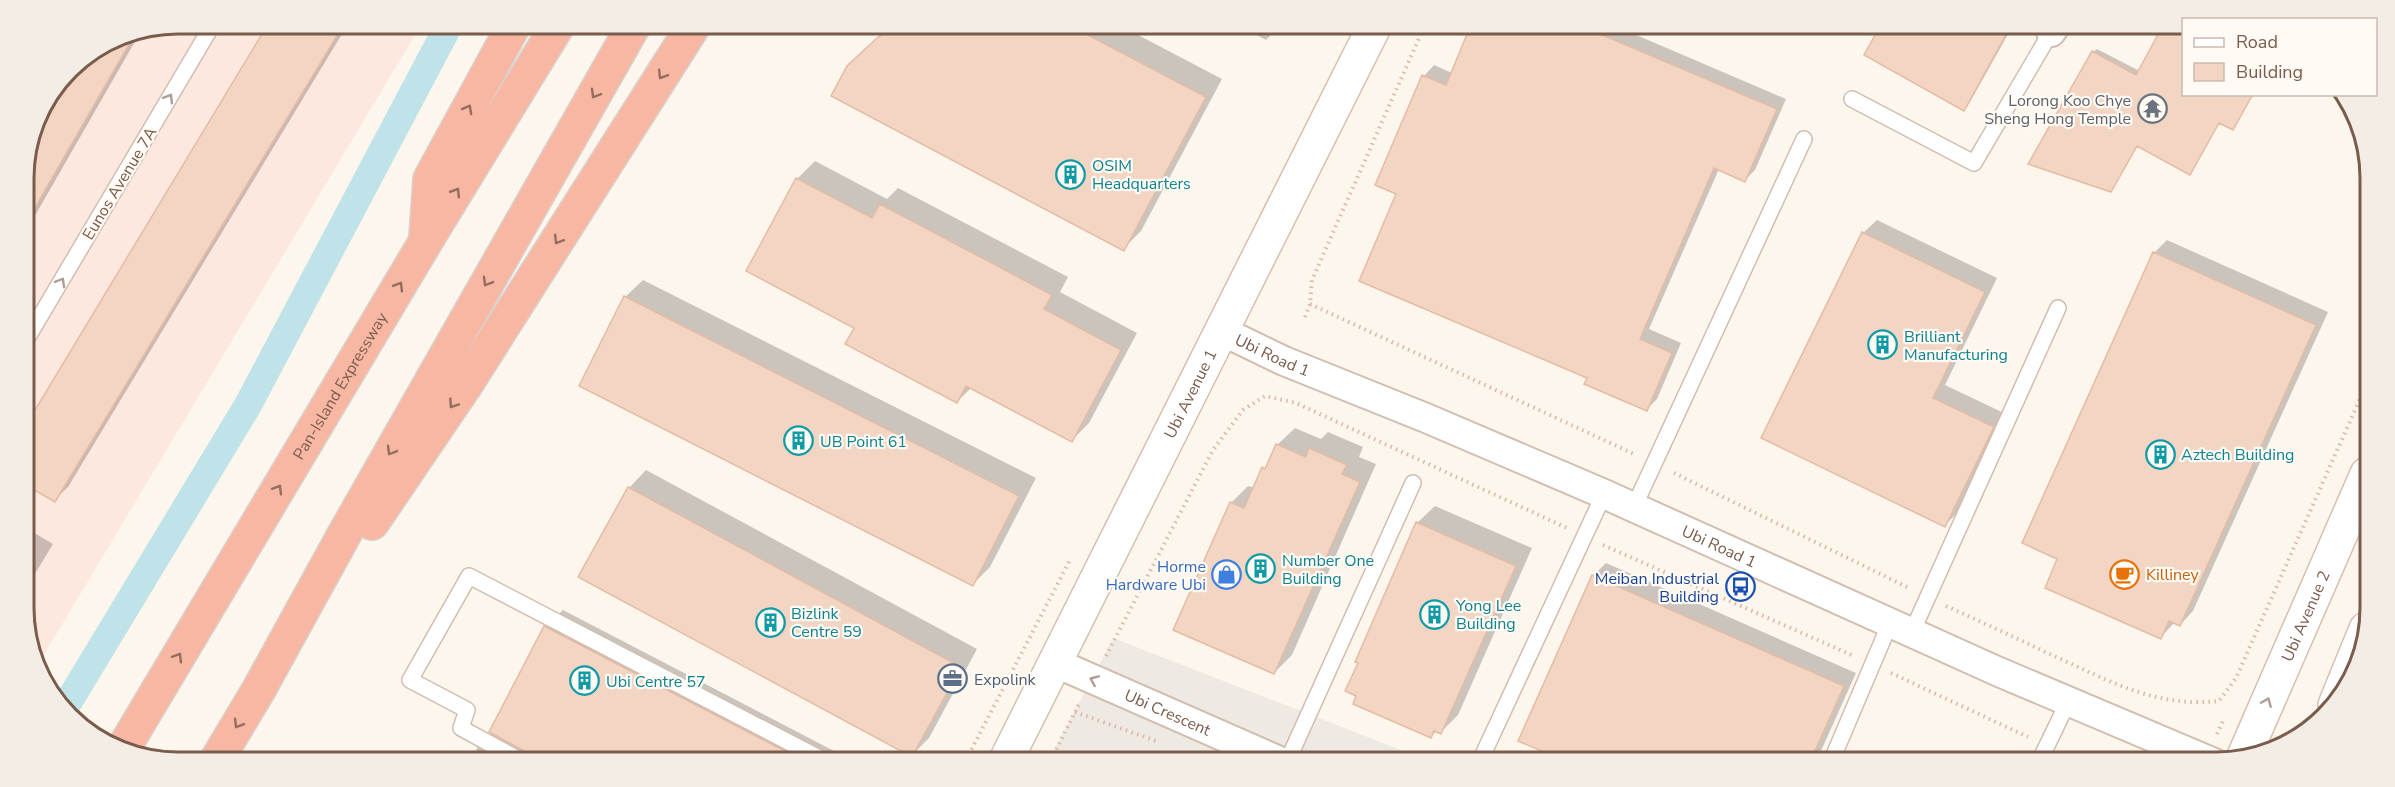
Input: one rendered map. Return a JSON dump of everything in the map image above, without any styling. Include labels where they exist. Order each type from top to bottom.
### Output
[{"type":"highway","points":[[426,241],[430,179],[509,35]]},
{"type":"highway","name":"Pan-Island Expressway","points":[[126,743],[552,35]]},
{"type":"highway","points":[[222,752],[628,35]]},
{"type":"highway","points":[[258,691],[465,386],[688,35]]},
{"type":"street","name":"Ubi Avenue 1","points":[[1010,752],[1370,34]]},
{"type":"street","name":"Ubi Road 1","points":[[1222,331],[1284,361],[1426,418],[1634,507],[1901,627],[2189,752]]},
{"type":"street","name":"Ubi Avenue 2","points":[[2247,750],[2360,490]]},
{"type":"street","name":"Ubi Crescent","points":[[1056,663],[1260,752]]},
{"type":"lane","points":[[1852,99],[1974,163],[2050,34]]},
{"type":"lane","name":"Eunos Avenue 7A","points":[[35,326],[207,35]]},
{"type":"lane","points":[[1634,507],[1804,139]]},
{"type":"lane","points":[[1836,752],[1873,664],[1901,627],[1928,597],[2058,308]]},
{"type":"lane","points":[[1292,752],[1413,483]]},
{"type":"lane","points":[[1484,752],[1604,494]]},
{"type":"lane","points":[[505,752],[461,728],[467,710],[410,680],[469,576],[808,752]]},
{"type":"lane","points":[[2044,752],[2069,700]]},
{"type":"path","points":[[1305,317],[1310,304],[1312,280],[1421,34]]},
{"type":"path","points":[[1310,304],[1654,464],[1928,597],[2127,689],[2162,700],[2195,704],[2219,701],[2236,678],[2360,399]]},
{"type":"path","points":[[1055,752],[1213,450],[1243,410],[1265,396],[1296,403],[2062,752]]},
{"type":"path","points":[[1075,712],[1165,744]]},
{"type":"shaded area","points":[[169,35],[415,35],[43,657],[37,637],[34,609],[35,169],[39,141],[54,106],[70,83],[91,64],[123,45],[150,37]]},
{"type":"shaded area","points":[[1113,638],[1406,752],[1053,752]]},
{"type":"building","points":[[1467,34],[1601,34],[1777,109],[1745,182],[1714,168],[1640,339],[1672,353],[1647,411],[1584,384],[1587,378],[1359,281],[1396,194],[1375,185],[1422,75],[1446,85]]},
{"type":"building","points":[[1876,34],[2006,34],[1964,111],[1864,55]]},
{"type":"building","name":"Lorong Koo Chye Sheng Hong Temple","points":[[2158,34],[2182,34],[2182,96],[2252,96],[2233,130],[2219,123],[2190,175],[2137,146],[2111,192],[2028,164],[2092,51],[2136,75]]},
{"type":"building","points":[[261,35],[337,35],[55,502],[34,490],[34,411]]},
{"type":"building","name":"OSIM Headquarters","points":[[882,35],[1087,35],[1206,97],[1124,251],[831,96],[847,66]]},
{"type":"building","points":[[130,43],[35,208],[35,169],[39,141],[54,106],[70,83],[91,64]]},
{"type":"building","points":[[796,178],[872,218],[880,204],[1052,295],[1044,309],[1121,350],[1072,442],[966,386],[957,403],[845,344],[854,328],[746,271]]},
{"type":"building","name":"Brilliant Manufacturing","points":[[1862,232],[1985,292],[1933,398],[1994,427],[1945,527],[1761,438]]},
{"type":"building","name":"Aztech Building","points":[[2153,252],[2316,325],[2180,626],[2169,621],[2161,639],[2045,588],[2057,559],[2022,543]]},
{"type":"building","name":"UB Point 61","points":[[624,296],[1019,496],[973,586],[579,386]]},
{"type":"building","name":"Number One Building","points":[[1276,444],[1306,457],[1309,448],[1347,465],[1342,474],[1360,482],[1274,674],[1173,630],[1230,502],[1244,508],[1262,467],[1265,469]]},
{"type":"building","name":"Bizlink Centre 59","points":[[628,487],[961,667],[915,752],[903,752],[578,577]]},
{"type":"building","name":"Yong Lee Building","points":[[1416,522],[1516,566],[1441,734],[1434,731],[1431,738],[1353,704],[1356,696],[1345,691],[1358,663],[1355,662]]},
{"type":"building","points":[[1592,575],[1844,686],[1814,752],[1544,752],[1518,741]]},
{"type":"building","name":"Ubi Centre 57","points":[[544,626],[787,752],[524,752],[489,732]]},
{"type":"waterway","points":[[68,702],[248,405],[444,35]]},
{"type":"place","name":"Lorong Koo Chye Sheng Hong Temple","points":[[2152,109]]},
{"type":"place","name":"OSIM Headquarters","points":[[1071,174]]},
{"type":"place","name":"Brilliant Manufacturing","points":[[1883,345]]},
{"type":"place","name":"UB Point 61","points":[[799,441]]},
{"type":"place","name":"Aztech Building","points":[[2160,454]]},
{"type":"place","name":"Number One Building","points":[[1261,569]]},
{"type":"place","name":"Killiney","points":[[2125,574]]},
{"type":"place","name":"Horme Hardware Ubi","points":[[1227,575]]},
{"type":"place","name":"Meiban Industrial Building","points":[[1740,587]]},
{"type":"place","name":"Yong Lee Building","points":[[1435,614]]},
{"type":"place","name":"Bizlink Centre 59","points":[[770,622]]},
{"type":"place","name":"Expolink","points":[[953,679]]},
{"type":"place","name":"Ubi Centre 57","points":[[585,681]]}]
